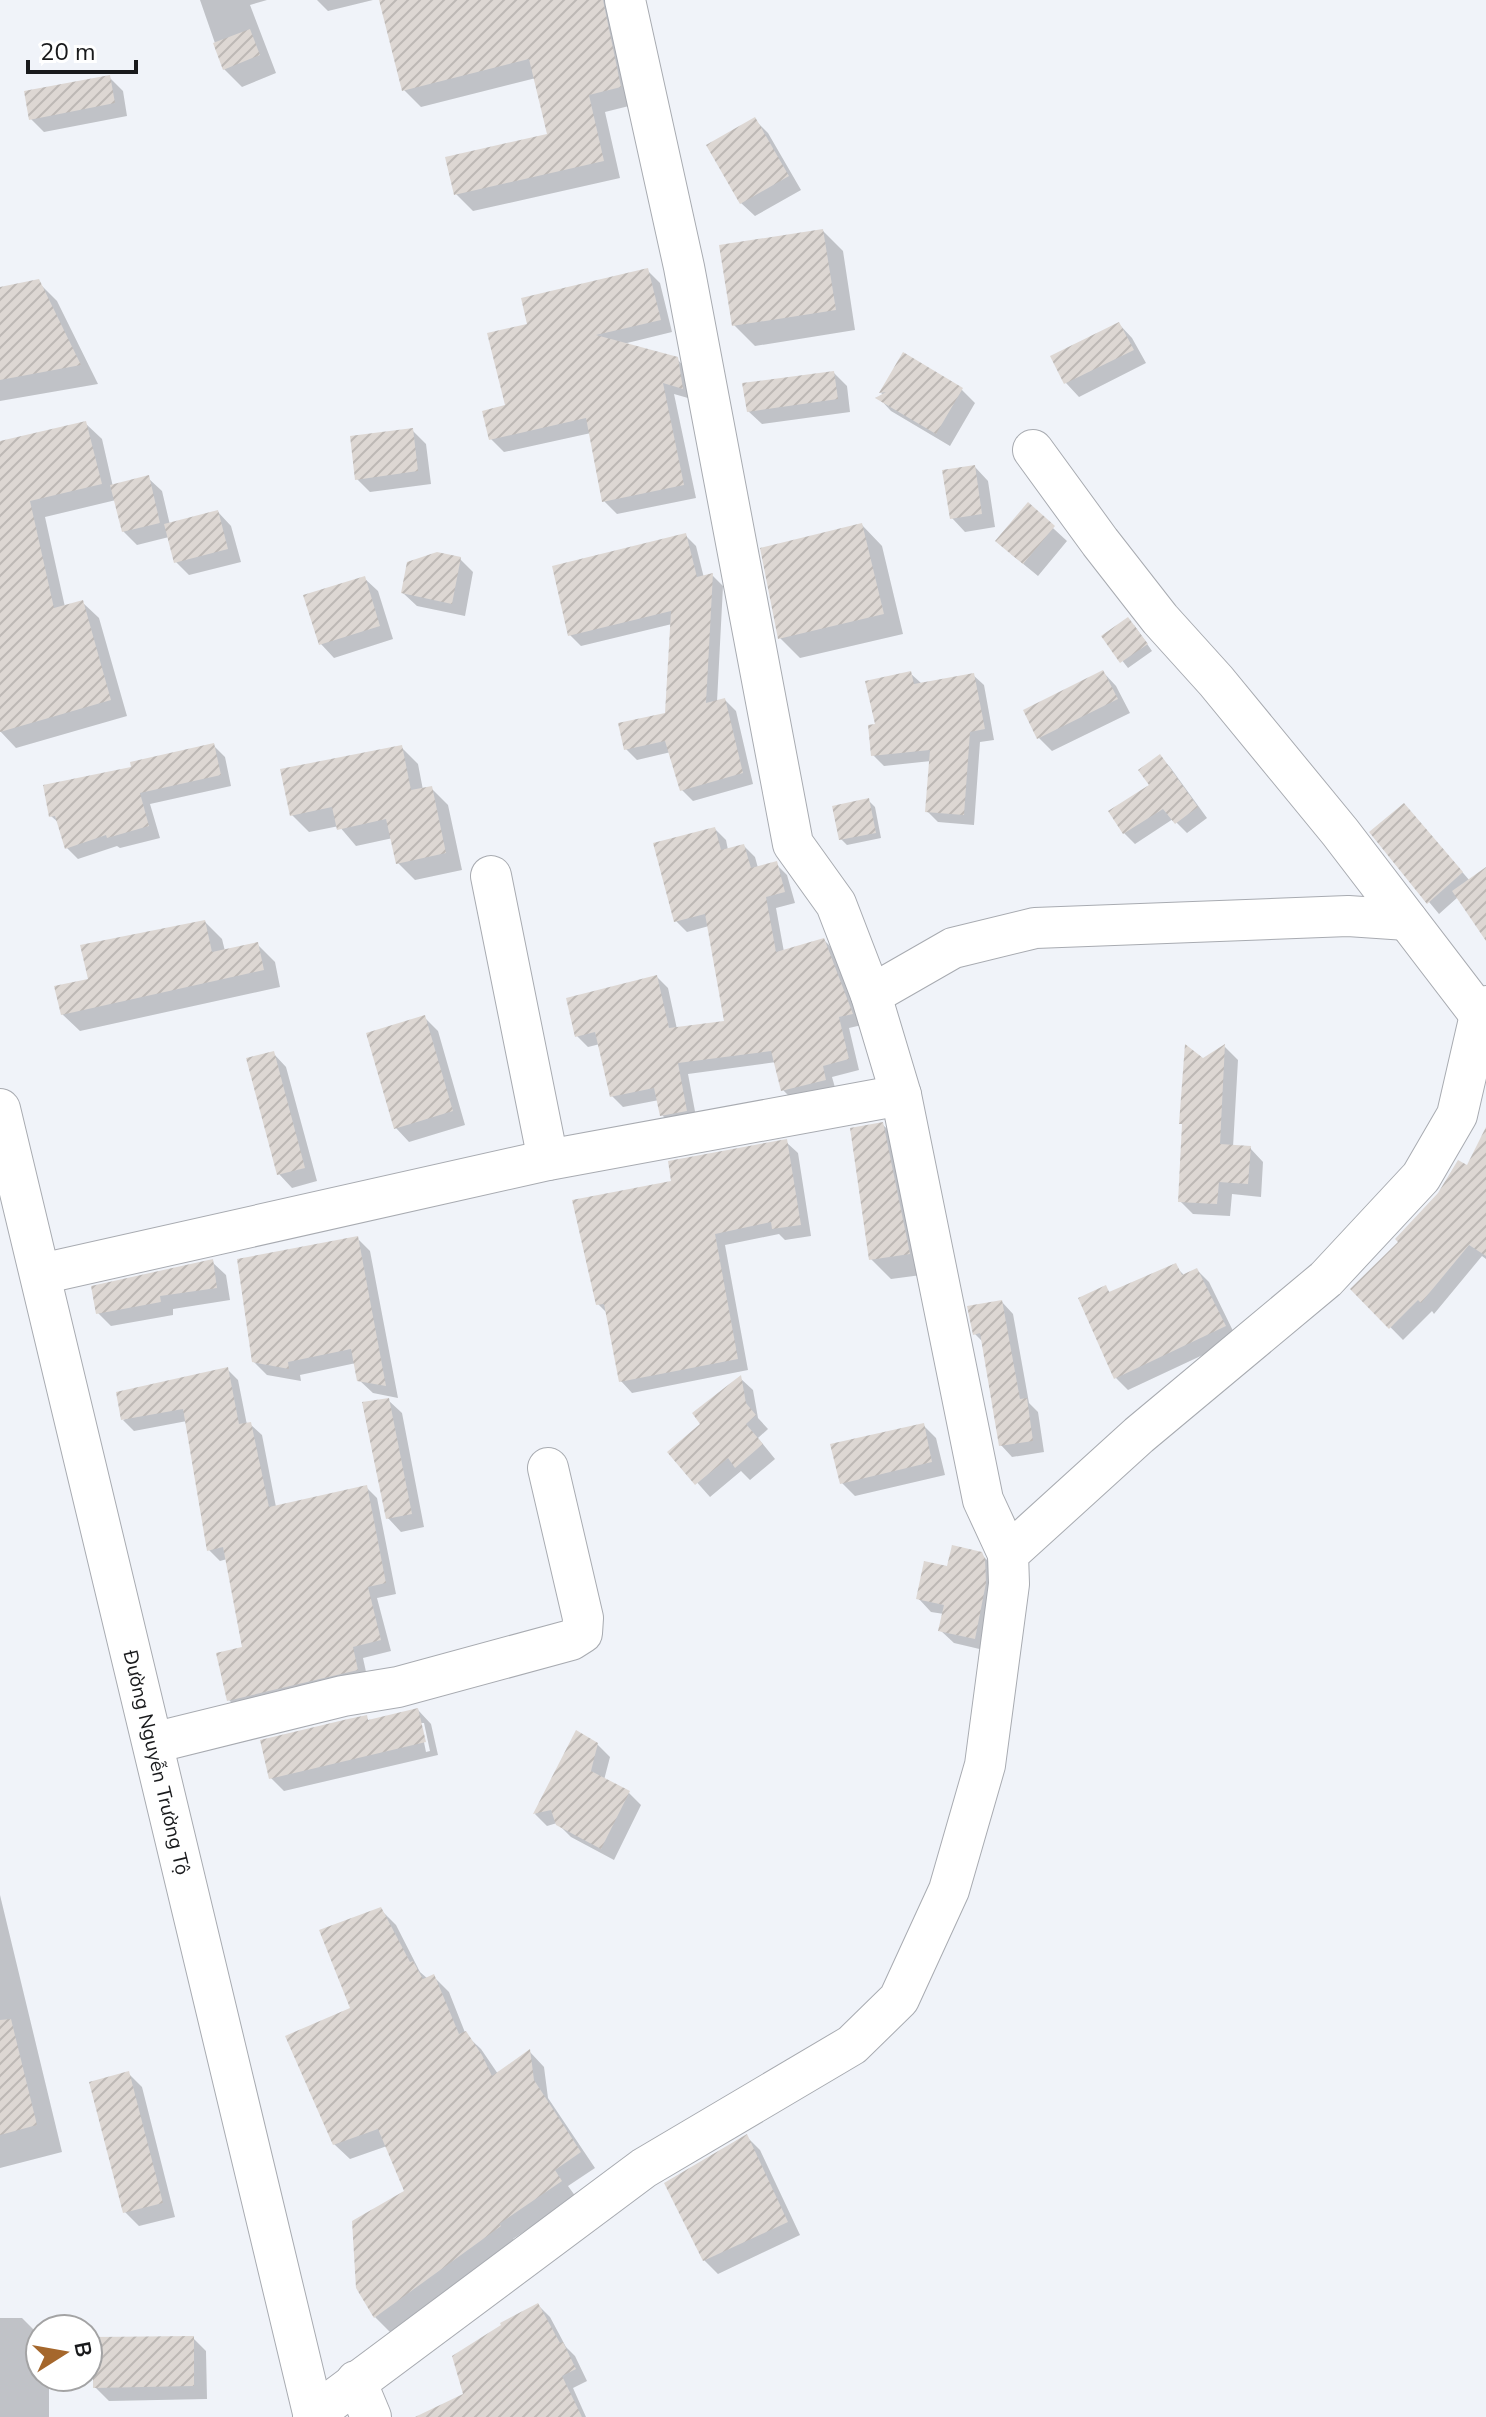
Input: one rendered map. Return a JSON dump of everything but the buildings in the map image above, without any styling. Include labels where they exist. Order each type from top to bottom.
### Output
[{"type":"street","points":[[313,2416],[644,2168],[852,2045],[899,1999],[949,1890],[985,1765],[1009,1584],[1008,1554],[983,1500],[901,1095],[871,995],[836,904],[793,844],[684,267],[625,0]]},
{"type":"street","points":[[1008,1554],[1139,1435],[1326,1279],[1421,1177],[1457,1115],[1483,1010],[1216,681],[1160,619],[1033,450]]},
{"type":"street","points":[[491,876],[548,1160]]},
{"type":"street","points":[[871,995],[953,948],[1035,928],[1348,916],[1407,920]]},
{"type":"street","points":[[41,1274],[548,1160],[901,1095]]},
{"type":"street","name":"Đường Nguyễn Trường Tộ","points":[[0,1109],[313,2416]]},
{"type":"street","points":[[153,1743],[343,1696],[398,1687],[571,1640],[582,1633],[583,1618],[548,1468]]},
{"type":"street","points":[[356,2381],[371,2417]]}]
